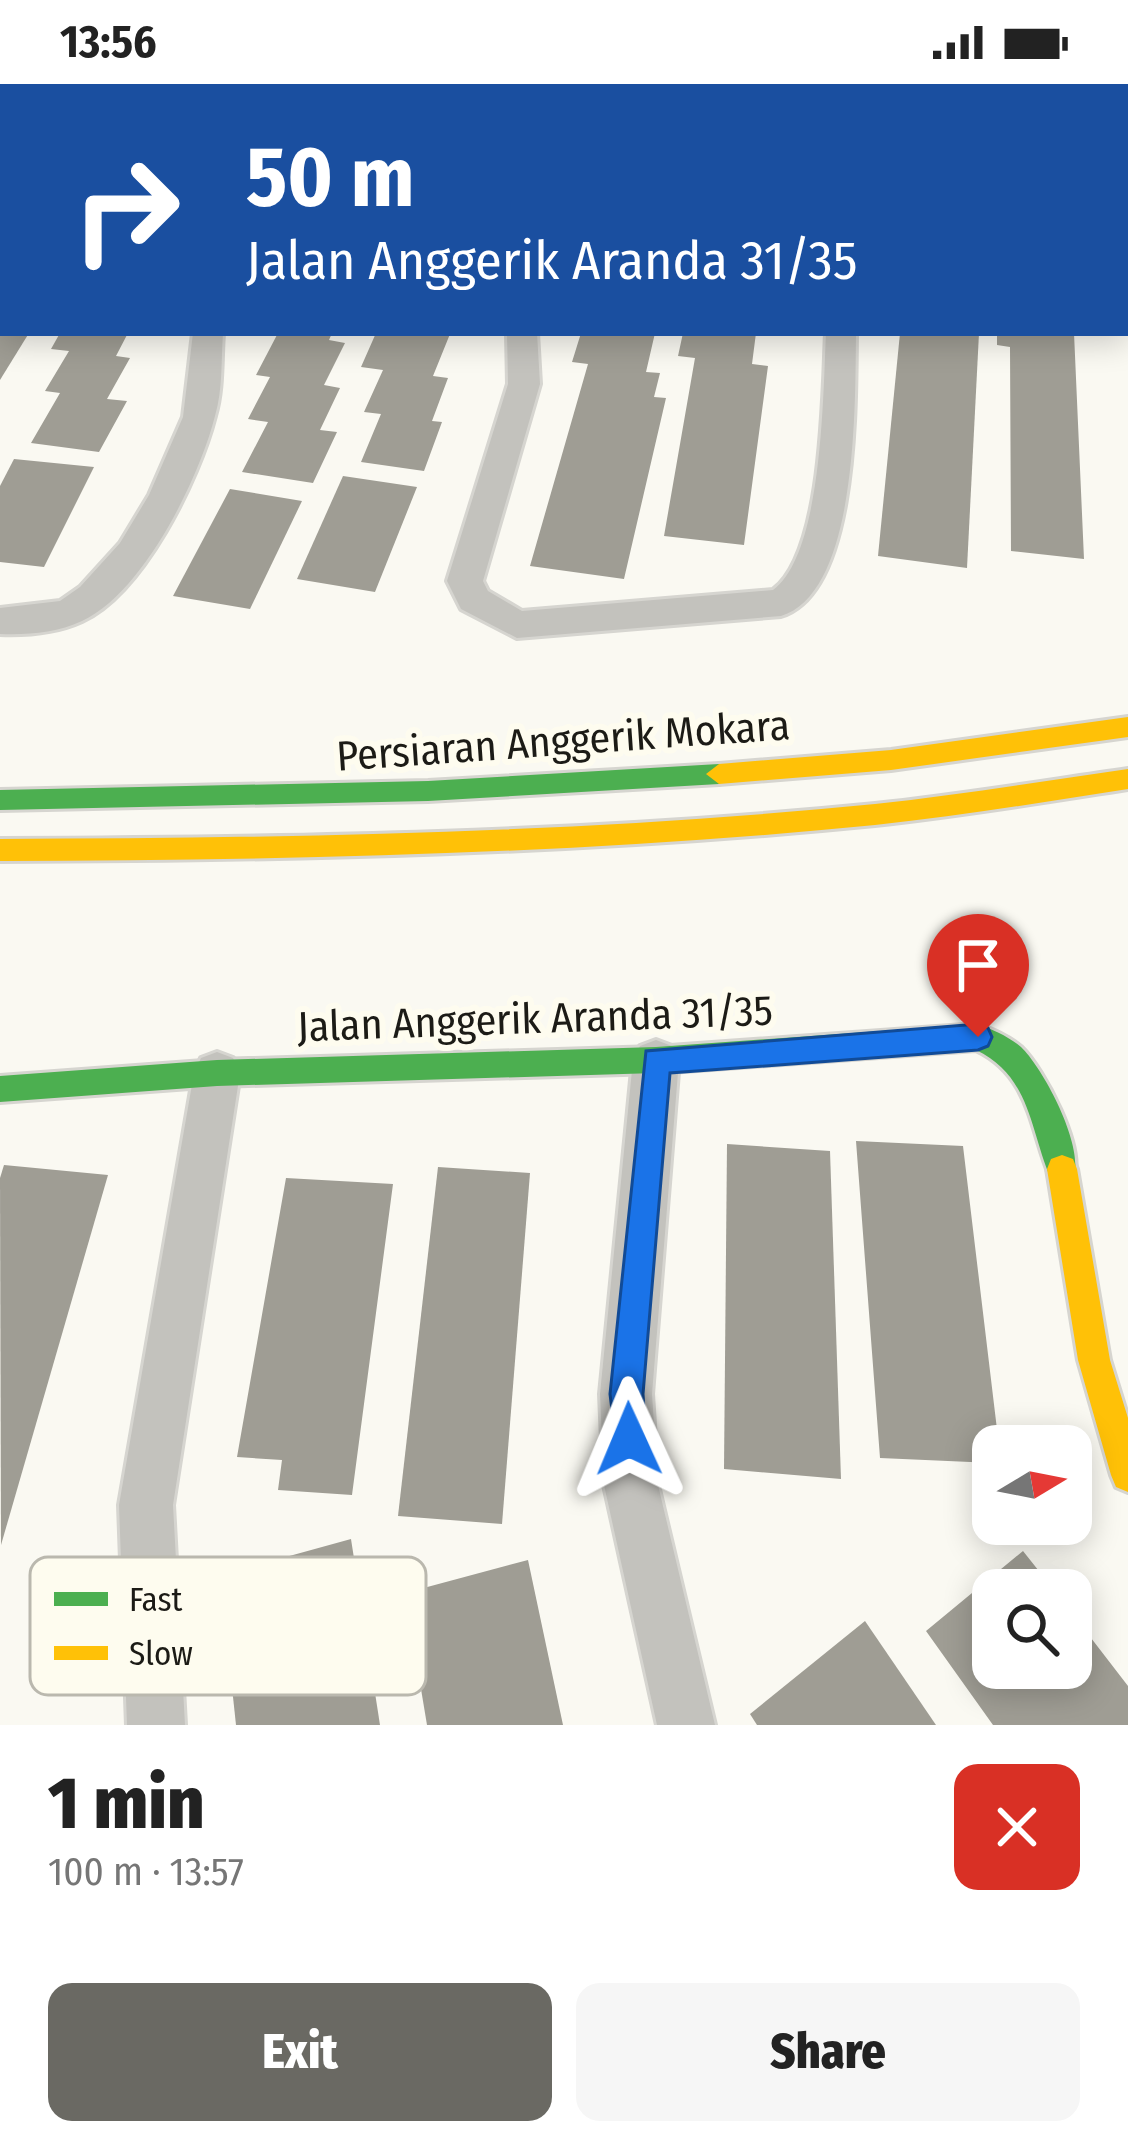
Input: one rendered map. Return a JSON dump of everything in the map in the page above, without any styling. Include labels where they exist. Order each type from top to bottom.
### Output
[{"type":"main road","name":"Persiaran Anggerik Mokara","points":[[0,800],[274,800],[584,784],[861,763],[1128,727]]},
{"type":"main road","points":[[0,850],[237,850],[631,833],[878,813],[1128,779]]},
{"type":"main road","name":"Jalan Anggerik Aranda 31/35","points":[[0,1089],[217,1073],[656,1060],[978,1037],[1003,1046],[1023,1068],[1043,1103],[1058,1149],[1095,1366],[1128,1474]]},
{"type":"street","points":[[0,621],[37,621],[74,610],[100,590],[137,543],[174,478],[200,414],[208,336]]},
{"type":"street","points":[[523,336],[524,384],[465,581],[474,600],[517,625],[781,603],[802,584],[816,557],[839,411],[841,336]]},
{"type":"street","points":[[656,1060],[626,1394],[632,1485],[686,1725]]},
{"type":"street","points":[[148,1557],[146,1505],[217,1073]]},
{"type":"street","points":[[155,1695],[156,1725]]},
{"type":"building","points":[[0,336],[27,336],[0,380]]},
{"type":"building","points":[[58,336],[126,336],[116,356],[130,358],[107,399],[127,401],[99,452],[31,443],[60,393],[45,391],[69,351],[51,349]]},
{"type":"building","points":[[276,336],[331,336],[329,340],[345,343],[324,385],[340,388],[320,430],[337,432],[313,483],[242,472],[268,422],[248,419],[270,377],[256,375]]},
{"type":"building","points":[[375,336],[449,336],[433,376],[448,378],[432,421],[442,422],[424,471],[361,462],[381,414],[364,412],[383,370],[361,367]]},
{"type":"building","points":[[580,336],[654,336],[646,372],[660,373],[654,397],[666,398],[624,579],[530,566],[588,364],[572,362]]},
{"type":"building","points":[[682,336],[756,336],[752,364],[768,366],[744,545],[664,536],[695,358],[678,356]]},
{"type":"building","points":[[900,336],[979,336],[967,568],[878,556]]},
{"type":"building","points":[[997,336],[1074,336],[1084,559],[1011,551],[1010,347],[997,345]]},
{"type":"building","points":[[14,459],[94,467],[44,567],[0,562],[0,486]]},
{"type":"building","points":[[343,476],[417,487],[375,592],[297,579]]},
{"type":"building","points":[[230,489],[302,501],[250,609],[173,596]]},
{"type":"building","points":[[856,1141],[963,1146],[996,1425],[972,1425],[972,1462],[880,1458]]},
{"type":"building","points":[[727,1144],[830,1151],[841,1479],[724,1469]]},
{"type":"building","points":[[4,1165],[108,1175],[1,1545],[0,1178]]},
{"type":"building","points":[[438,1167],[530,1173],[502,1524],[398,1516]]},
{"type":"building","points":[[286,1178],[393,1184],[352,1495],[278,1490],[282,1460],[237,1457]]},
{"type":"building","points":[[351,1539],[354,1557],[286,1557]]},
{"type":"building","points":[[1023,1551],[1037,1569],[1001,1569]]},
{"type":"building","points":[[528,1560],[563,1725],[427,1725],[422,1695],[426,1695],[426,1587]]},
{"type":"building","points":[[972,1593],[972,1689],[1092,1689],[1092,1639],[1128,1686],[1128,1725],[993,1725],[926,1631]]},
{"type":"building","points":[[865,1621],[936,1725],[757,1725],[750,1714]]},
{"type":"building","points":[[233,1695],[375,1695],[380,1725],[236,1725]]},
{"type":"traffic: fast","points":[[0,800],[428,791],[719,774]]},
{"type":"traffic: fast","points":[[0,1089],[217,1073],[656,1060],[978,1037],[997,1046],[1026,1073],[1045,1109],[1062,1169]]},
{"type":"traffic: slow","points":[[719,774],[891,760],[1128,727]]},
{"type":"traffic: slow","points":[[0,850],[328,846],[657,832],[875,814],[1128,779]]},
{"type":"traffic: slow","points":[[1062,1169],[1094,1360],[1128,1475]]},
{"type":"route","points":[[629,1439],[626,1394],[656,1060],[978,1037]]}]
